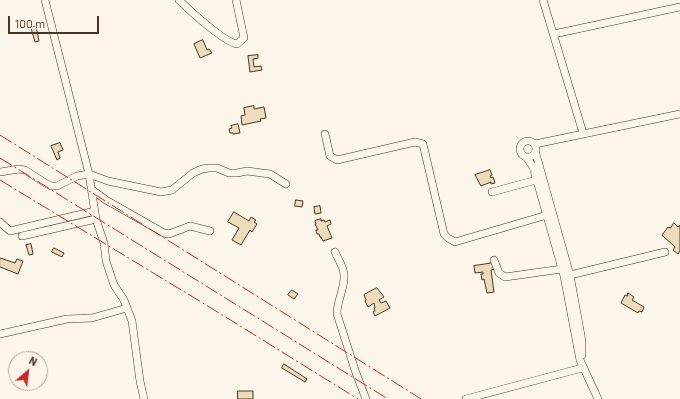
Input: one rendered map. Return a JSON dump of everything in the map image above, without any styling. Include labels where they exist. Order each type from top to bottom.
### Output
[{"type":"street","points":[[45,0],[89,174],[96,219],[103,236],[106,261],[114,285],[127,308],[132,321],[140,381],[144,399]]},
{"type":"street","points":[[179,0],[232,43],[237,44],[244,38],[236,0]]},
{"type":"street","points":[[543,0],[583,134]]},
{"type":"street","points":[[554,34],[680,7]]},
{"type":"street","points":[[598,399],[581,364],[582,341],[540,179],[527,158],[522,156],[520,152],[522,144],[529,141],[535,144],[680,114]]},
{"type":"street","points":[[325,134],[330,156],[337,160],[415,142],[423,144],[444,234],[455,242],[547,215]]},
{"type":"street","points":[[535,144],[537,148],[536,154],[547,215],[565,273]]},
{"type":"street","points":[[527,158],[533,157],[536,154]]},
{"type":"street","points":[[0,172],[19,169],[26,170],[51,186],[57,186],[77,176],[89,174],[108,181],[161,192],[172,190],[193,173],[209,168],[217,168],[234,173],[247,171],[270,174],[286,184]]},
{"type":"street","points":[[492,192],[540,179]]},
{"type":"street","points":[[92,189],[106,200],[164,233],[169,234],[190,226],[210,231]]},
{"type":"street","points":[[0,222],[10,231],[95,211]]},
{"type":"street","points":[[22,236],[96,219]]},
{"type":"street","points":[[335,252],[343,268],[344,274],[343,286],[337,305],[337,314],[366,399]]},
{"type":"street","points":[[494,260],[499,274],[505,277],[565,273],[665,252]]},
{"type":"street","points":[[0,334],[68,319],[92,318],[127,308]]},
{"type":"street","points":[[466,399],[482,397],[581,364]]},
{"type":"building","points":[[36,26],[39,41],[35,42],[31,28]]},
{"type":"building","points":[[203,40],[207,50],[209,49],[212,53],[200,58],[194,44]]},
{"type":"building","points":[[258,55],[258,58],[253,59],[254,67],[261,66],[262,70],[250,72],[248,56]]},
{"type":"building","points":[[254,106],[254,109],[264,107],[266,118],[260,119],[261,121],[242,125],[241,116],[245,115],[244,108]]},
{"type":"building","points":[[238,124],[240,133],[230,133],[229,129],[232,128],[231,126]]},
{"type":"building","points":[[60,143],[63,150],[58,152],[60,158],[57,160],[51,146]]},
{"type":"building","points":[[490,170],[492,175],[490,176],[491,178],[493,177],[495,183],[491,184],[491,182],[481,186],[475,175]]},
{"type":"building","points":[[296,200],[303,201],[302,207],[295,206]]},
{"type":"building","points":[[320,206],[321,213],[315,214],[314,207]]},
{"type":"building","points":[[234,212],[249,221],[251,217],[256,220],[254,222],[257,224],[252,232],[250,230],[241,245],[232,240],[239,228],[228,222]]},
{"type":"building","points":[[321,219],[321,221],[324,220],[325,222],[330,220],[331,224],[327,226],[332,238],[323,241],[319,234],[317,234],[316,230],[318,230],[315,224],[315,221]]},
{"type":"building","points":[[674,223],[678,227],[680,225],[680,251],[678,254],[673,250],[675,247],[662,235],[668,227],[670,228]]},
{"type":"building","points":[[31,244],[33,254],[29,255],[26,245]]},
{"type":"building","points":[[54,248],[64,253],[62,257],[52,252]]},
{"type":"building","points":[[0,258],[15,263],[17,259],[23,261],[18,274],[0,267]]},
{"type":"building","points":[[494,263],[495,269],[491,270],[494,292],[487,293],[484,279],[482,280],[481,274],[483,274],[483,272],[475,273],[474,266]]},
{"type":"building","points":[[377,288],[384,297],[379,300],[381,303],[386,301],[390,308],[375,316],[373,312],[375,311],[374,303],[368,307],[364,295]]},
{"type":"building","points":[[292,290],[298,294],[294,299],[288,295]]},
{"type":"building","points":[[628,293],[634,297],[632,300],[644,307],[642,312],[639,311],[638,313],[621,303],[625,295],[627,296]]},
{"type":"building","points":[[284,364],[307,379],[305,382],[282,368]]},
{"type":"building","points":[[238,391],[253,391],[253,399],[238,399]]},
{"type":"power","points":[[0,135],[421,399]]},
{"type":"power","points":[[0,158],[388,399]]},
{"type":"power","points":[[0,180],[358,399]]}]
